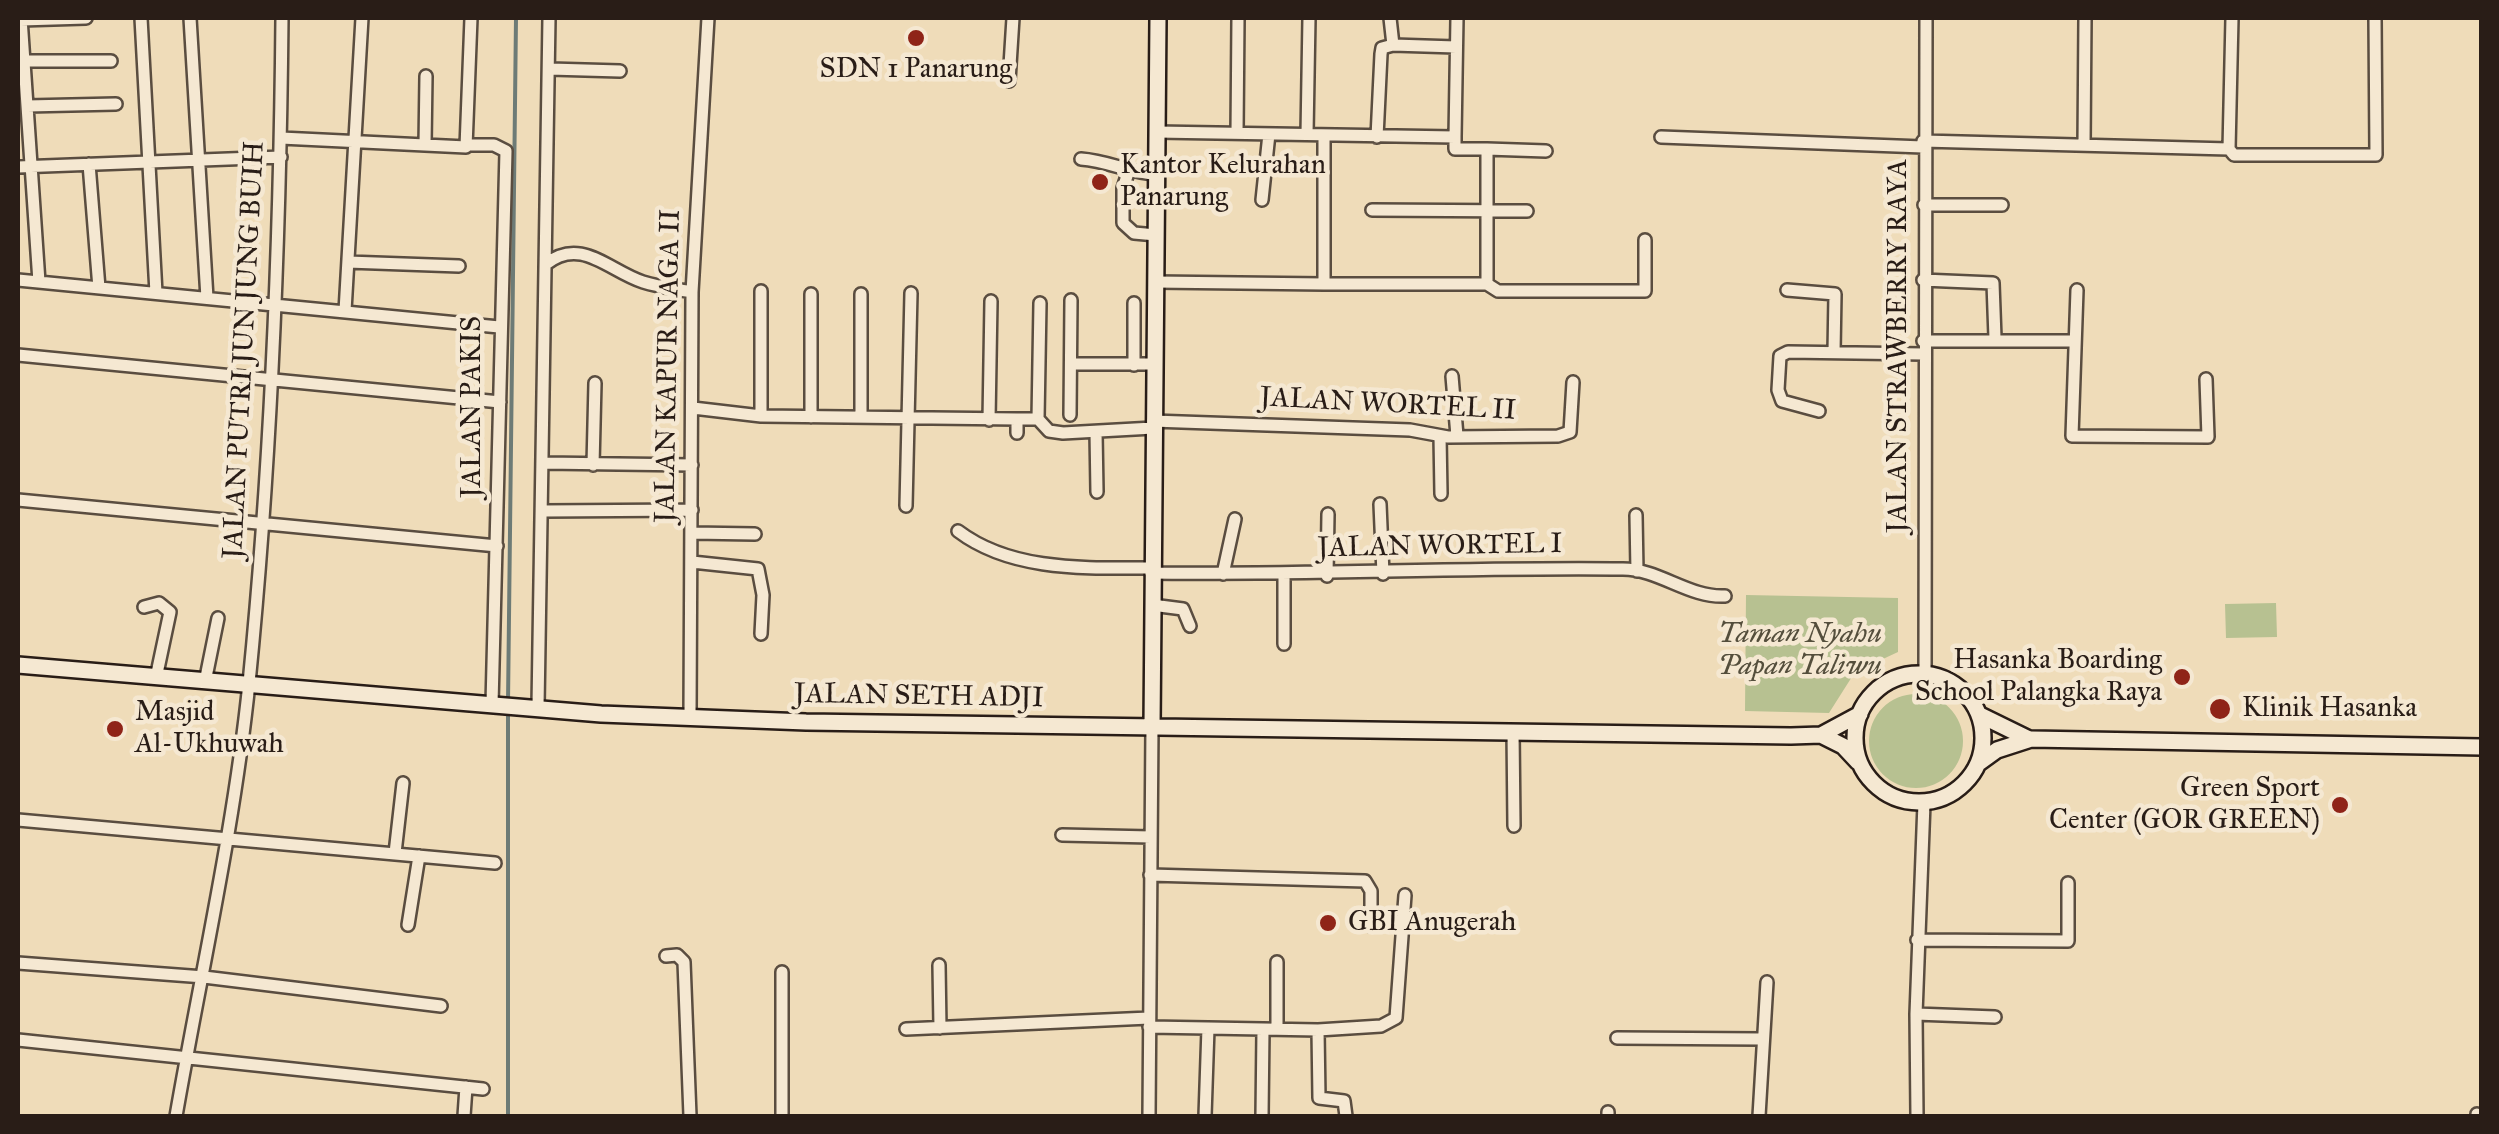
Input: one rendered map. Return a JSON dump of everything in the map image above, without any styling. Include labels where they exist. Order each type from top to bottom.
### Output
[{"type":"street","points":[[40,282],[21,19],[86,18]]},
{"type":"street","points":[[142,18],[156,293]]},
{"type":"street","points":[[190,18],[207,298]]},
{"type":"street","name":"JALAN PUTRI JUN JUNG BUIH","points":[[176,1116],[228,837],[248,686],[263,524],[281,157],[282,18]]},
{"type":"street","points":[[345,311],[362,18]]},
{"type":"street","points":[[281,138],[467,145],[471,18]]},
{"type":"street","points":[[538,706],[549,18]]},
{"type":"street","name":"JALAN KAPUR NAGA II","points":[[690,716],[692,292],[708,18]]},
{"type":"street","points":[[1010,80],[1014,18]]},
{"type":"street","points":[[1148,1116],[1158,18]]},
{"type":"street","points":[[1236,134],[1238,18]]},
{"type":"street","points":[[1308,18],[1308,134]]},
{"type":"street","points":[[1390,18],[1393,45]]},
{"type":"street","points":[[1457,18],[1455,148],[1546,151]]},
{"type":"street","name":"JALAN STRAWBERRY RAYA","points":[[1925,674],[1926,18]]},
{"type":"street","points":[[2084,145],[2085,18]]},
{"type":"street","points":[[2232,18],[2229,148],[2234,156],[2376,156],[2375,18]]},
{"type":"street","points":[[1377,137],[1382,48],[1456,46]]},
{"type":"street","points":[[24,61],[111,61]]},
{"type":"street","points":[[550,68],[620,71]]},
{"type":"street","points":[[425,144],[426,76]]},
{"type":"street","points":[[27,106],[116,104]]},
{"type":"street","points":[[1156,132],[1455,137]]},
{"type":"street","points":[[1262,200],[1270,134]]},
{"type":"street","points":[[1324,135],[1324,284]]},
{"type":"street","points":[[1661,137],[2229,148]]},
{"type":"street","name":"JALAN PAKIS","points":[[467,145],[494,144],[506,151],[499,327],[494,704]]},
{"type":"street","points":[[1486,284],[1487,149]]},
{"type":"street","points":[[18,167],[281,157]]},
{"type":"street","points":[[1081,159],[1118,164],[1128,173],[1156,174]]},
{"type":"street","points":[[90,164],[99,288]]},
{"type":"street","points":[[1128,173],[1122,188],[1123,223],[1134,233],[1156,236]]},
{"type":"street","points":[[1924,205],[2002,206]]},
{"type":"street","points":[[1372,210],[1527,211]]},
{"type":"street","points":[[1155,282],[1486,284],[1498,292],[1645,291],[1646,240]]},
{"type":"street","points":[[546,264],[557,255],[578,252],[641,281],[692,292]]},
{"type":"street","points":[[348,262],[459,266]]},
{"type":"street","points":[[18,280],[499,327]]},
{"type":"street","points":[[1923,280],[1993,282],[1995,338]]},
{"type":"street","points":[[1787,290],[1835,294],[1834,352]]},
{"type":"street","points":[[2077,290],[2072,436],[2208,437],[2206,380]]},
{"type":"street","points":[[760,291],[761,416]]},
{"type":"street","points":[[906,506],[910,293]]},
{"type":"street","points":[[811,417],[812,294]]},
{"type":"street","points":[[860,294],[861,417]]},
{"type":"street","points":[[1070,415],[1071,300]]},
{"type":"street","points":[[989,420],[990,302]]},
{"type":"street","points":[[1038,419],[1040,303]]},
{"type":"street","points":[[1134,303],[1134,365]]},
{"type":"street","points":[[1819,411],[1782,401],[1778,360],[1788,352],[1923,348],[1995,338],[2073,341]]},
{"type":"street","points":[[18,355],[500,402]]},
{"type":"street","points":[[1070,364],[1154,364]]},
{"type":"street","points":[[1452,376],[1457,436]]},
{"type":"street","name":"JALAN WORTEL II","points":[[692,408],[761,416],[1038,419],[1049,431],[1096,432],[1153,425],[1410,430],[1440,436],[1565,434],[1572,422],[1573,382]]},
{"type":"street","points":[[593,466],[595,383]]},
{"type":"street","points":[[1017,419],[1017,433]]},
{"type":"street","points":[[1096,432],[1097,492]]},
{"type":"street","points":[[1440,436],[1441,494]]},
{"type":"street","points":[[544,463],[692,466]]},
{"type":"street","points":[[18,500],[497,546]]},
{"type":"street","points":[[1380,504],[1383,574]]},
{"type":"street","points":[[544,510],[692,510]]},
{"type":"street","points":[[1327,576],[1328,514]]},
{"type":"street","points":[[1636,514],[1636,571]]},
{"type":"street","points":[[1223,574],[1235,519]]},
{"type":"street","name":"JALAN WORTEL I","points":[[958,531],[980,548],[1027,562],[1152,571],[1327,576],[1636,571],[1697,594],[1725,596]]},
{"type":"street","points":[[692,533],[755,534]]},
{"type":"street","points":[[692,562],[758,569],[764,595],[761,634]]},
{"type":"street","points":[[1284,575],[1284,644]]},
{"type":"street","points":[[144,608],[159,603],[170,612],[156,678]]},
{"type":"street","points":[[1152,605],[1183,609],[1190,626]]},
{"type":"street","points":[[205,682],[218,618]]},
{"type":"street","name":"JALAN SETH ADJI","points":[[18,666],[601,714],[1822,735]]},
{"type":"street","points":[[1822,735],[1860,714],[1886,683],[1925,674],[1958,686],[1980,715],[2000,729],[2031,739]]},
{"type":"street","points":[[1860,714],[1855,734],[1861,765]]},
{"type":"street","points":[[1979,763],[1984,739],[1980,715]]},
{"type":"street","points":[[1513,732],[1514,826]]},
{"type":"street","points":[[1822,735],[1847,749],[1883,792],[1924,803],[1953,794],[1979,763],[2008,745],[2031,739],[2482,747]]},
{"type":"street","points":[[395,853],[402,783]]},
{"type":"street","points":[[1918,1116],[1917,940],[1924,803]]},
{"type":"street","points":[[18,820],[495,863]]},
{"type":"street","points":[[1062,834],[1151,837]]},
{"type":"street","points":[[408,924],[419,856]]},
{"type":"street","points":[[1150,875],[1365,881],[1371,891],[1371,926]]},
{"type":"street","points":[[1917,940],[2068,942],[2068,883]]},
{"type":"street","points":[[906,1029],[1149,1022],[1262,1030],[1381,1026],[1396,1018],[1405,895]]},
{"type":"street","points":[[666,956],[677,955],[684,962],[690,1116]]},
{"type":"street","points":[[1276,1029],[1277,962]]},
{"type":"street","points":[[18,964],[204,977],[441,1006]]},
{"type":"street","points":[[939,965],[940,1028]]},
{"type":"street","points":[[782,972],[782,1116]]},
{"type":"street","points":[[1759,1116],[1766,982]]},
{"type":"street","points":[[1916,1014],[1994,1016]]},
{"type":"street","points":[[1205,1116],[1208,1028]]},
{"type":"street","points":[[1262,1030],[1262,1116]]},
{"type":"street","points":[[1318,1030],[1319,1098],[1344,1101],[1346,1116]]},
{"type":"street","points":[[1617,1038],[1761,1039]]},
{"type":"street","points":[[18,1040],[483,1089]]},
{"type":"street","points":[[464,1116],[466,1087]]},
{"type":"green space","name":"Taman Nyahu Papan Taliwu","points":[[1746,595],[1898,598],[1898,652],[1855,672],[1829,713],[1745,711]]},
{"type":"green space","points":[[2276,603],[2277,637],[2226,638],[2225,604]]},
{"type":"green space","points":[[1916,694],[1934,697],[1949,708],[1960,723],[1960,759],[1949,774],[1934,785],[1916,788],[1898,785],[1883,774],[1872,759],[1869,741],[1872,723],[1883,708],[1898,697]]},
{"type":"waterway","points":[[508,702],[516,18]]},
{"type":"waterway","points":[[508,712],[508,1116]]},
{"type":"place","name":"SDN 1 Panarung","points":[[916,38]]},
{"type":"place","name":"Kantor Kelurahan Panarung","points":[[1100,182]]},
{"type":"place","name":"Hasanka Boarding School Palangka Raya","points":[[2182,677]]},
{"type":"place","name":"Klinik Hasanka","points":[[2220,709]]},
{"type":"place","name":"Masjid Al-Ukhuwah","points":[[115,729]]},
{"type":"place","name":"Green Sport Center (GOR GREEN)","points":[[2340,805]]},
{"type":"place","name":"GBI Anugerah","points":[[1328,923]]}]
